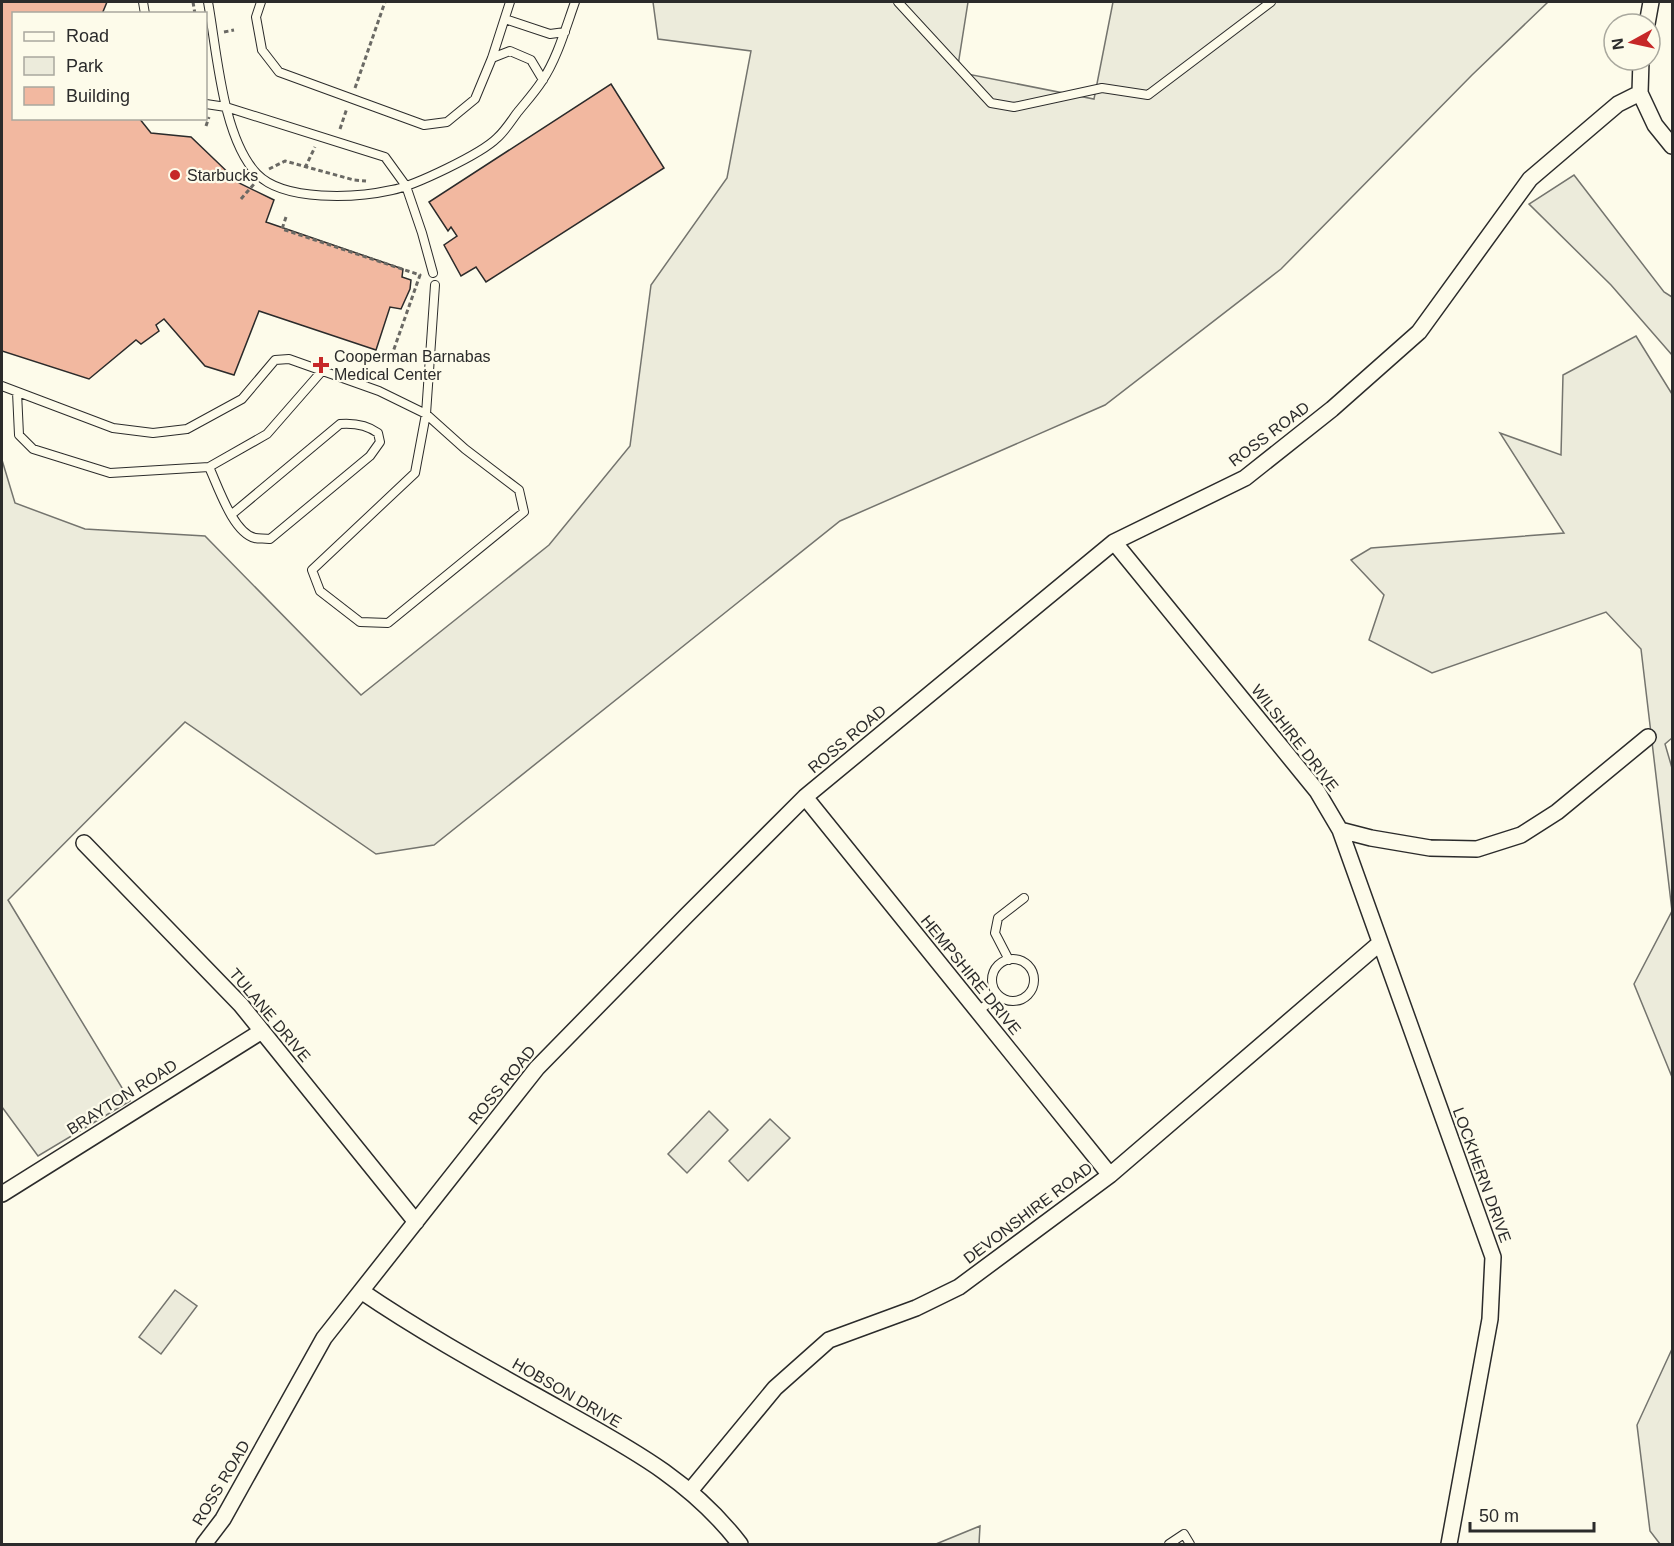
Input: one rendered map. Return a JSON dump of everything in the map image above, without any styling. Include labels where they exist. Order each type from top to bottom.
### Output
[{"type":"street","points":[[1641,72],[1640,93],[1655,125],[1672,146]]},
{"type":"street","name":"ROSS ROAD","points":[[204,1545],[223,1519],[324,1338],[537,1068],[805,797],[1114,542],[1245,478],[1332,409],[1419,332],[1530,179],[1618,104],[1640,93]]},
{"type":"street","name":"WILSHIRE DRIVE","points":[[1114,542],[1317,791],[1340,830]]},
{"type":"street","points":[[1340,830],[1430,848],[1477,849],[1521,835],[1557,812],[1648,737]]},
{"type":"street","name":"HEMPSHIRE DRIVE","points":[[805,797],[1110,1174]]},
{"type":"street","name":"LOCKHERN DRIVE","points":[[1340,830],[1493,1257],[1490,1319],[1449,1545]]},
{"type":"street","name":"TULANE DRIVE","points":[[84,843],[241,1005],[416,1222]]},
{"type":"street","name":"DEVONSHIRE ROAD","points":[[690,1491],[775,1388],[829,1340],[916,1308],[959,1287],[1110,1174],[1380,943]]},
{"type":"street","name":"BRAYTON ROAD","points":[[2,1194],[262,1031]]},
{"type":"street","name":"HOBSON DRIVE","points":[[361,1291],[407,1322],[648,1459],[690,1491],[726,1527],[740,1545]]},
{"type":"lane","points":[[208,2],[226,107],[241,153],[260,177],[281,190],[342,196],[406,186],[456,164],[496,139],[543,80],[565,32],[574,2]]},
{"type":"lane","points":[[261,2],[256,17],[262,50],[279,72],[424,125],[447,122],[475,99],[492,58],[510,2]]},
{"type":"lane","points":[[898,2],[991,103],[1014,107],[1102,88],[1148,95],[1271,2]]},
{"type":"lane","points":[[504,19],[550,34],[565,32]]},
{"type":"lane","points":[[492,58],[510,51],[531,60],[543,80]]},
{"type":"lane","points":[[207,104],[226,107],[385,157],[406,186],[433,273]]},
{"type":"lane","points":[[2,386],[113,428],[153,433],[187,429],[242,399],[275,360],[289,359],[379,391],[426,414],[465,449],[519,490],[524,512],[388,623],[360,622],[320,591],[312,570],[415,472],[426,414],[435,285]]},
{"type":"lane","points":[[17,392],[19,435],[33,449],[110,473],[209,467],[267,434],[322,371]]},
{"type":"lane","points":[[209,467],[231,515],[237,525],[253,538],[270,539],[370,456],[380,442],[378,432],[369,427],[348,423],[340,424],[231,515]]},
{"type":"lane","points":[[1010,960],[995,933],[998,918],[1024,898]]},
{"type":"lane","points":[[1016,959],[1028,965],[1034,976],[1032,989],[1028,995],[1016,1000],[998,996],[994,989],[993,976],[999,965],[1010,960],[1016,959]]},
{"type":"lane","points":[[978,1011],[998,996]]},
{"type":"lane","points":[[1169,1545],[1184,1534],[1191,1545]]},
{"type":"path","points":[[241,199],[265,171],[285,161],[354,180],[372,181]]},
{"type":"path","points":[[286,218],[282,229],[420,275],[387,369]]},
{"type":"green space","points":[[653,2],[968,2],[957,72],[1094,99],[1113,2],[1548,2],[1472,75],[1281,269],[1105,405],[840,521],[434,845],[376,854],[185,722],[8,900],[130,1101],[38,1156],[2,1107],[2,460],[15,503],[85,529],[205,536],[361,695],[549,545],[630,446],[651,285],[727,178],[751,51],[658,39]]},
{"type":"green space","points":[[1574,175],[1664,292],[1672,297],[1672,355],[1611,285],[1529,204]]},
{"type":"green space","points":[[1636,336],[1672,394],[1672,738],[1665,744],[1672,768],[1672,911],[1641,649],[1606,612],[1432,673],[1369,640],[1384,595],[1351,560],[1371,548],[1564,533],[1500,433],[1561,455],[1563,375]]},
{"type":"green space","points":[[1672,911],[1672,1077],[1634,984]]},
{"type":"green space","points":[[709,1111],[728,1130],[687,1173],[668,1154]]},
{"type":"green space","points":[[770,1119],[790,1138],[748,1181],[729,1161]]},
{"type":"green space","points":[[175,1290],[197,1306],[161,1354],[139,1337]]},
{"type":"green space","points":[[1672,1349],[1672,1544],[1660,1544],[1650,1531],[1637,1425]]},
{"type":"green space","points":[[980,1526],[979,1544],[936,1544]]},
{"type":"building","name":"Cooperman Barnabas Medical Center","points":[[2,2],[107,2],[103,12],[12,12],[12,120],[141,120],[151,133],[191,137],[239,183],[274,200],[266,222],[403,269],[402,277],[411,280],[410,289],[401,309],[390,307],[376,350],[259,311],[234,375],[205,366],[164,319],[156,325],[159,331],[141,344],[136,340],[89,379],[2,351]]},
{"type":"building","points":[[611,84],[664,168],[486,282],[476,267],[461,276],[444,245],[457,236],[451,227],[448,231],[429,202]]},
{"type":"place","name":"Starbucks","points":[[175,175]]},
{"type":"place","name":"Cooperman Barnabas Medical Center","points":[[321,365]]}]
